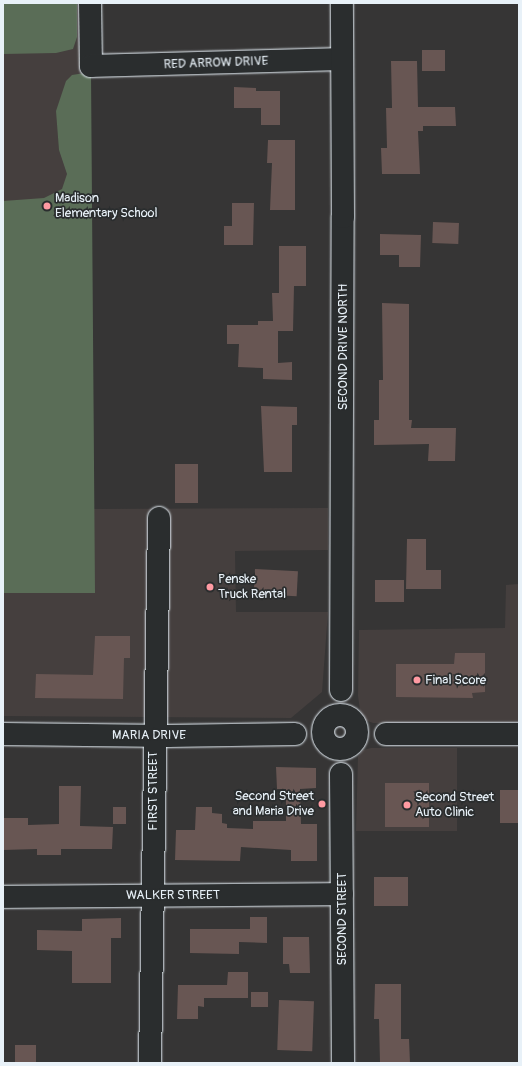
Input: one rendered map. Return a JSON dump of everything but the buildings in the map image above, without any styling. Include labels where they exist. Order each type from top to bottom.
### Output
[{"type":"street","name":"RED ARROW DRIVE","points":[[90,3],[90,66],[342,59]]},
{"type":"street","name":"SECOND DRIVE NORTH","points":[[339,732],[334,701],[341,690],[344,224],[342,3]]},
{"type":"street","name":"FIRST STREET","points":[[150,1063],[154,736],[159,518]]},
{"type":"street","name":"MARIA DRIVE","points":[[3,734],[154,736],[295,734],[310,724],[339,732]]},
{"type":"street","points":[[339,732],[376,739],[386,734],[519,734]]},
{"type":"street","name":"SECOND STREET","points":[[339,732],[332,759],[341,774],[343,1063]]},
{"type":"street","name":"WALKER STREET","points":[[3,897],[342,894]]},
{"type":"shaded area","points":[[3,3],[90,3],[94,509],[328,508],[328,550],[235,551],[236,612],[328,612],[322,692],[291,718],[3,716]]},
{"type":"shaded area","points":[[519,584],[519,722],[373,723],[365,720],[360,710],[358,696],[359,630],[505,628],[506,585]]},
{"type":"shaded area","points":[[371,748],[457,748],[457,831],[356,831],[358,757],[363,750]]},
{"type":"green space","points":[[3,3],[77,3],[77,37],[73,49],[56,53],[3,54]]},
{"type":"green space","name":"Madison Elementary School","points":[[91,72],[95,593],[3,593],[3,201],[44,198],[62,189],[67,174],[59,150],[56,111],[66,81],[72,75]]},
{"type":"place","name":"Madison Elementary School","points":[[47,206]]},
{"type":"place","name":"Penske Truck Rental","points":[[210,587]]},
{"type":"place","name":"Final Score","points":[[417,680]]},
{"type":"place","name":"Second Street and Maria Drive","points":[[322,804]]},
{"type":"place","name":"Second Street Auto Clinic","points":[[407,805]]}]
